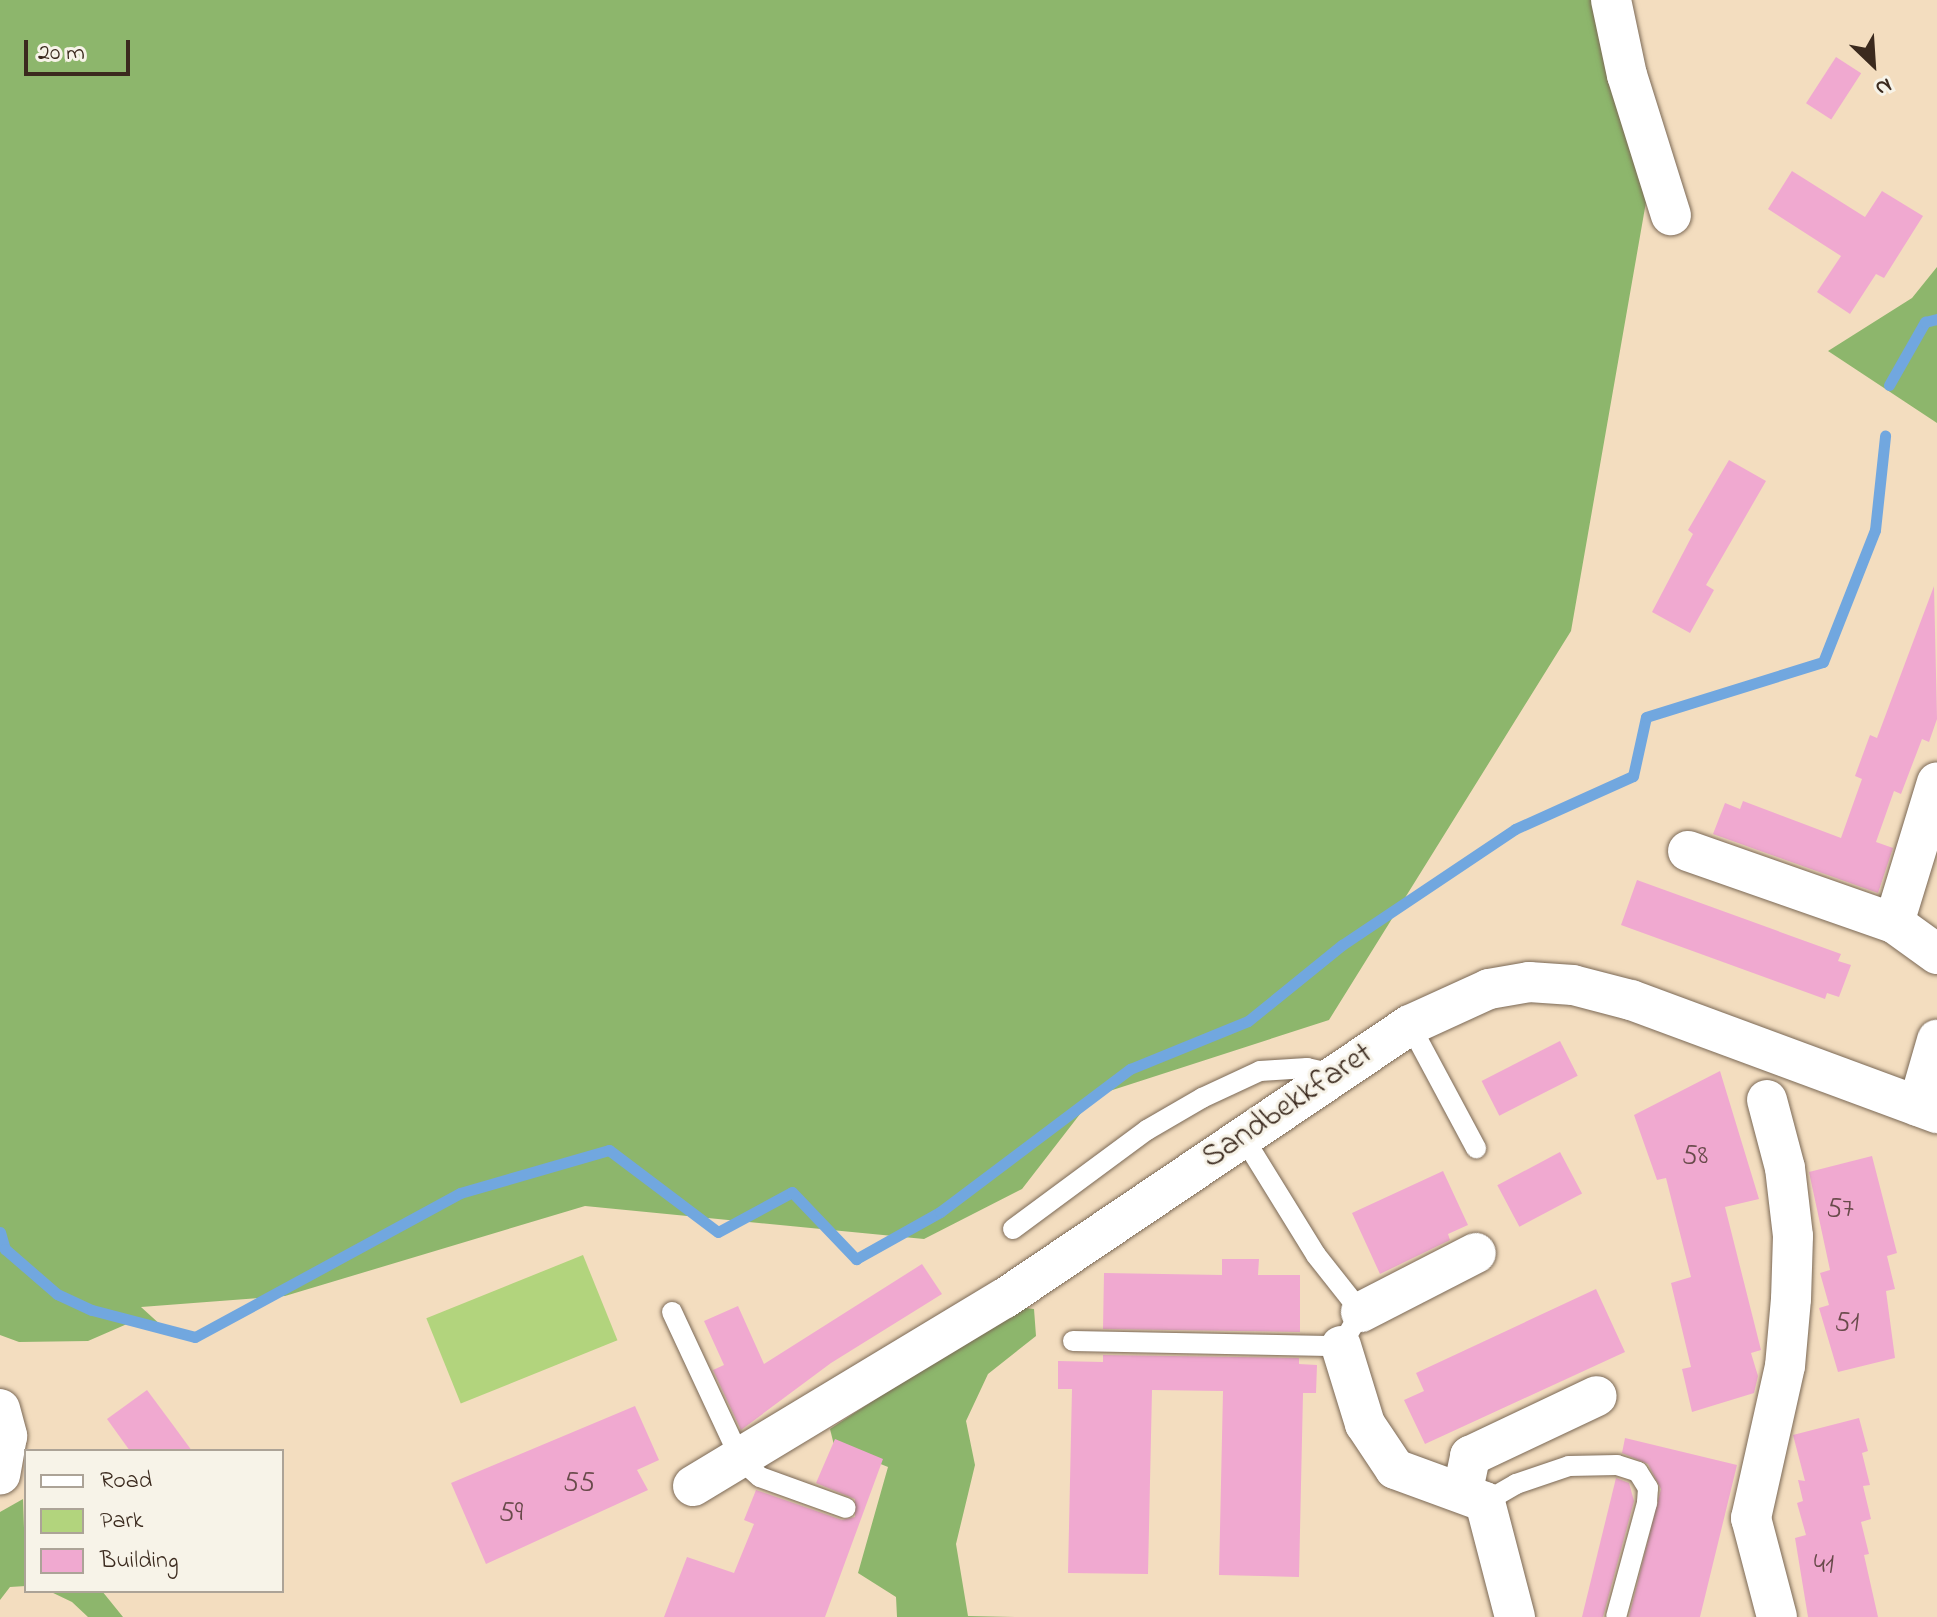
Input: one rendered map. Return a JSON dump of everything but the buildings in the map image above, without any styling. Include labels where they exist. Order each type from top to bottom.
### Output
[{"type":"street","points":[[1611,0],[1627,75],[1671,215]]},
{"type":"street","points":[[1894,923],[1937,782]]},
{"type":"street","points":[[1688,851],[1894,923],[1937,954]]},
{"type":"street","name":"Sandbekkfaret","points":[[693,1486],[741,1460],[1005,1298],[1333,1074],[1410,1025],[1489,989],[1529,982],[1573,985],[1713,1029],[1928,1110]]},
{"type":"street","points":[[1928,1110],[1937,1040]]},
{"type":"street","points":[[1767,1100],[1785,1168],[1792,1222],[1791,1299],[1785,1366],[1751,1518],[1777,1617]]},
{"type":"street","points":[[1361,1312],[1476,1253]]},
{"type":"street","points":[[1341,1346],[1365,1424],[1395,1469],[1474,1496]]},
{"type":"street","points":[[1515,1617],[1474,1496],[1470,1456],[1597,1396]]},
{"type":"street","points":[[0,1409],[7,1436],[0,1474]]},
{"type":"lane","points":[[1410,1025],[1476,1148]]},
{"type":"lane","points":[[1013,1229],[1147,1130],[1202,1098],[1260,1071],[1307,1068],[1333,1074]]},
{"type":"lane","points":[[1073,1341],[1341,1346],[1361,1312],[1316,1255],[1243,1137]]},
{"type":"lane","points":[[672,1312],[741,1460],[760,1477],[846,1508]]},
{"type":"lane","points":[[1474,1496],[1569,1466],[1617,1465],[1638,1472],[1648,1488],[1647,1503],[1616,1617]]},
{"type":"green space","points":[[0,0],[1599,0],[1646,202],[1571,631],[1329,1020],[1094,1096],[1022,1189],[924,1239],[585,1206],[285,1296],[141,1307],[163,1327],[127,1324],[88,1341],[19,1342],[0,1335]]},
{"type":"green space","points":[[1937,267],[1937,423],[1828,351],[1912,298]]},
{"type":"green space","points":[[583,1255],[617,1340],[461,1404],[426,1318]]},
{"type":"green space","points":[[1017,1307],[1034,1309],[1036,1336],[988,1374],[966,1421],[975,1465],[956,1544],[968,1616],[1015,1617],[897,1617],[896,1597],[858,1573],[888,1467],[834,1445],[830,1429]]},
{"type":"green space","points":[[23,1499],[24,1586],[10,1587],[0,1600],[0,1512]]},
{"type":"green space","points":[[53,1593],[104,1593],[123,1617],[88,1617],[72,1602]]},
{"type":"waterway","points":[[1889,385],[1925,322],[1937,319]]},
{"type":"waterway","points":[[0,1232],[5,1249],[57,1294],[92,1310],[195,1337],[460,1193],[609,1150],[718,1232],[792,1192],[856,1259],[940,1212],[1130,1069],[1248,1021],[1342,945],[1515,829],[1633,776],[1646,717],[1823,662],[1875,530],[1885,436]]}]
